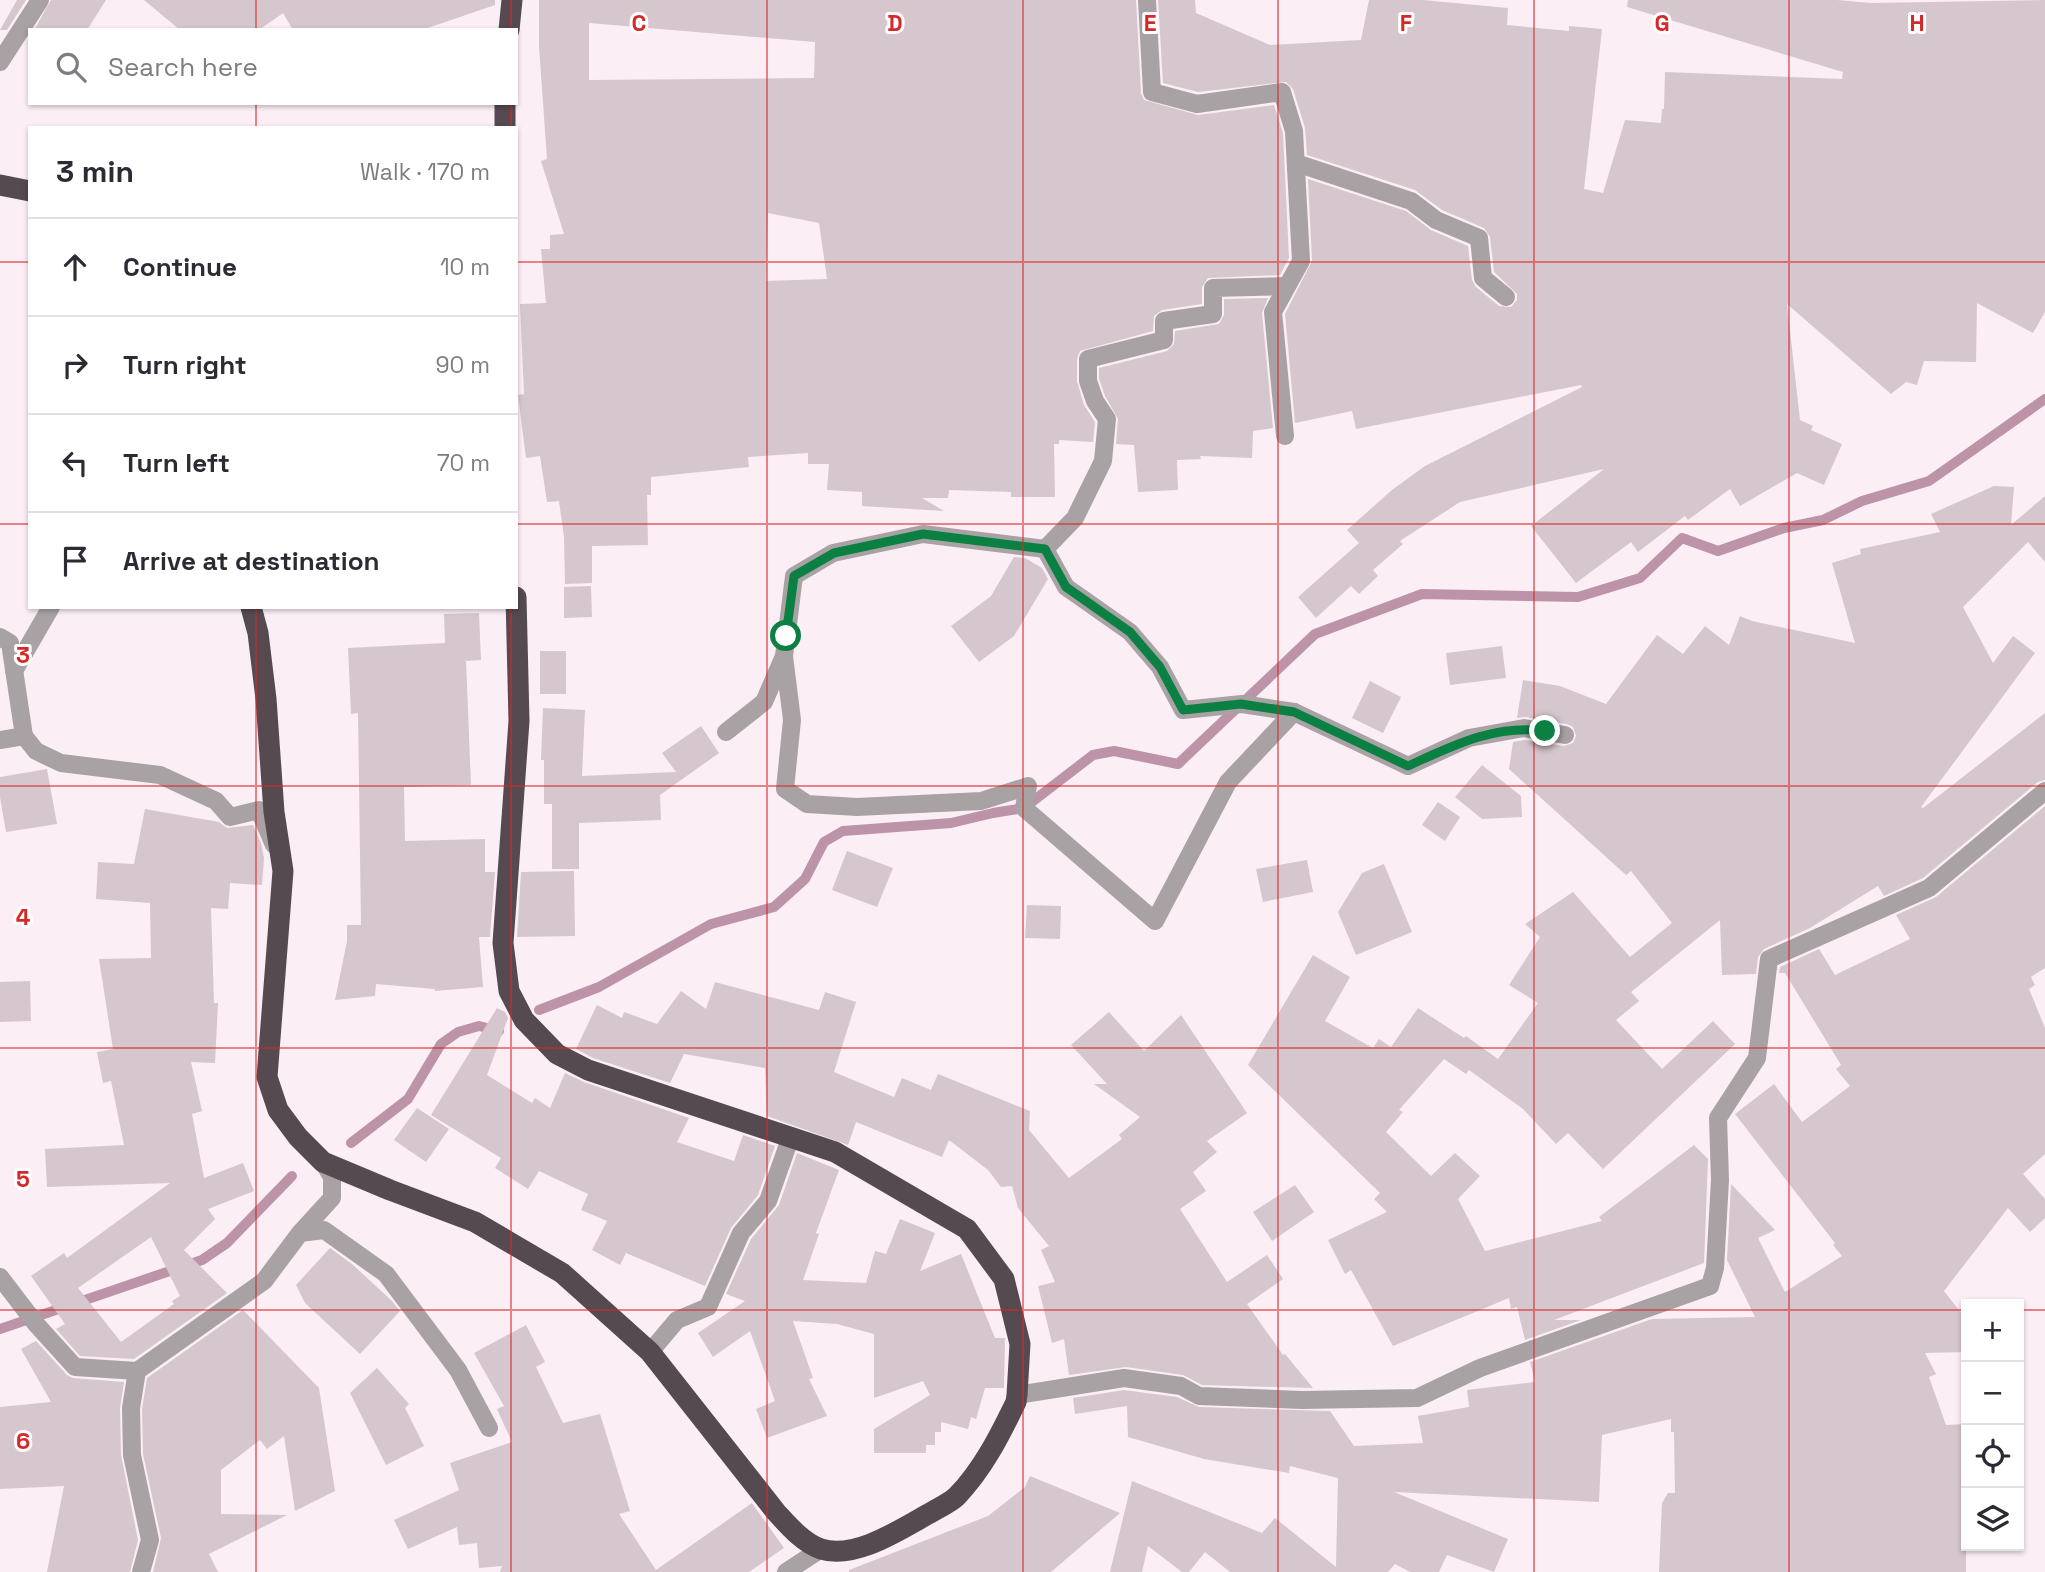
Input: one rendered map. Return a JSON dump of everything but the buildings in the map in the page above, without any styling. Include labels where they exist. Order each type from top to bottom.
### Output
[{"type":"highway","points":[[509,28],[512,0]]},
{"type":"highway","points":[[505,105],[505,126]]},
{"type":"highway","points":[[0,184],[28,191]]},
{"type":"highway","points":[[252,609],[258,633],[274,812],[283,871],[267,1077],[278,1110],[298,1137],[323,1162],[486,1228],[562,1273],[650,1352],[776,1512],[798,1534],[821,1549],[862,1547],[895,1533],[956,1498],[993,1449],[1017,1395],[1020,1344],[1004,1279],[967,1229],[850,1160],[791,1136],[588,1070],[556,1054],[524,1020],[509,991],[503,943],[519,721],[516,609]]},
{"type":"street","points":[[0,62],[40,0]]},
{"type":"street","points":[[1147,0],[1152,92],[1197,104],[1282,92],[1294,131],[1301,261],[1273,312],[1285,436]]},
{"type":"street","points":[[1296,163],[1411,201],[1436,220],[1479,238],[1483,278],[1506,298]]},
{"type":"street","points":[[1045,549],[1075,518],[1103,461],[1107,419],[1095,401],[1088,381],[1088,359],[1164,340],[1164,321],[1213,314],[1213,288],[1287,286]]},
{"type":"street","points":[[1045,549],[923,534],[834,553],[794,576],[784,656],[792,720],[785,789],[807,804],[857,807],[981,801],[1028,786],[1024,808],[1156,921],[1228,782],[1294,712]]},
{"type":"street","points":[[1045,549],[1066,587],[1130,632],[1160,667],[1183,710],[1241,704],[1294,712],[1408,766],[1469,738],[1524,728],[1565,735]]},
{"type":"street","points":[[14,671],[50,609]]},
{"type":"street","points":[[0,637],[10,643],[24,736],[36,751],[61,763],[160,775],[216,801],[230,817],[259,810],[283,871]]},
{"type":"street","points":[[726,732],[764,702],[784,656]]},
{"type":"street","points":[[0,740],[24,736]]},
{"type":"street","points":[[1017,1395],[1124,1378],[1181,1386],[1199,1396],[1302,1400],[1417,1398],[1480,1368],[1710,1286],[1715,1268],[1720,1180],[1718,1118],[1757,1058],[1769,959],[1929,888],[2045,792]]},
{"type":"street","points":[[650,1352],[677,1320],[708,1307],[741,1233],[768,1201],[791,1136]]},
{"type":"street","points":[[1,1278],[36,1324],[75,1367],[137,1371],[264,1281],[300,1233],[332,1198],[332,1177],[323,1162]]},
{"type":"street","points":[[300,1233],[324,1230],[386,1274],[458,1370],[489,1428]]},
{"type":"street","points":[[137,1371],[131,1408],[132,1455],[150,1540],[141,1572]]},
{"type":"street","points":[[786,1572],[821,1549]]},
{"type":"waterway","points":[[539,1010],[599,987],[711,924],[774,907],[805,879],[824,842],[843,831],[951,823],[1024,808],[1093,755],[1114,751],[1178,764],[1315,634],[1422,594],[1578,597],[1640,578],[1682,538],[1718,551],[1784,528],[1823,520],[1862,501],[1929,481],[2045,399]]},
{"type":"waterway","points":[[351,1143],[408,1099],[441,1044],[458,1032],[479,1026],[499,1031]]},
{"type":"waterway","points":[[0,1329],[202,1260],[227,1243],[292,1176]]},
{"type":"route","points":[[786,636],[794,576],[834,553],[923,534],[1045,549],[1066,587],[1130,632],[1160,667],[1183,710],[1241,704],[1294,712],[1408,766],[1469,738],[1524,728],[1545,731]]}]
